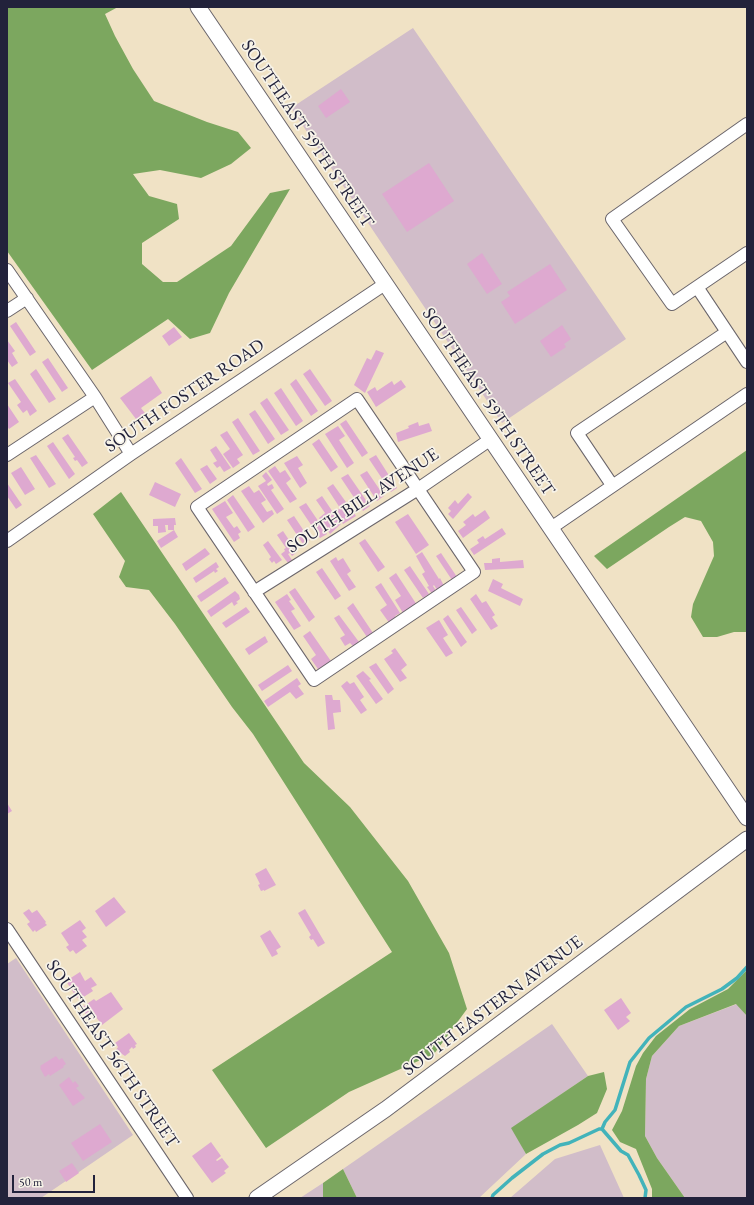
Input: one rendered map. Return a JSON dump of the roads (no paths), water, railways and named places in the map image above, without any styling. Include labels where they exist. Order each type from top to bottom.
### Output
[{"type":"main road","name":"SOUTHEAST 59TH STREET","points":[[198,7],[747,818]]},
{"type":"main road","name":"SOUTH EASTERN AVENUE","points":[[257,1198],[386,1109],[747,839]]},
{"type":"street","points":[[747,124],[612,219],[672,304],[747,253]]},
{"type":"street","points":[[7,270],[95,397],[131,454]]},
{"type":"street","name":"SOUTH FOSTER ROAD","points":[[7,541],[131,454],[385,284]]},
{"type":"street","points":[[696,287],[747,362]]},
{"type":"street","points":[[7,311],[27,298]]},
{"type":"street","points":[[612,485],[577,432],[727,332]]},
{"type":"street","points":[[551,528],[747,394]]},
{"type":"street","points":[[7,455],[95,397]]},
{"type":"street","points":[[357,399],[418,489],[474,572],[314,680],[197,507],[357,399]]},
{"type":"street","name":"SOUTH BILL AVENUE","points":[[254,592],[418,489],[491,440]]},
{"type":"street","name":"SOUTHEAST 56TH STREET","points":[[7,929],[187,1198]]},
{"type":"waterway","points":[[602,1129],[605,1122],[615,1110],[630,1062],[649,1038],[686,1007],[722,989],[737,978],[747,967]]},
{"type":"waterway","points":[[602,1129],[621,1151],[628,1155],[646,1190],[645,1198]]},
{"type":"waterway","points":[[492,1198],[493,1195],[512,1178],[543,1154],[560,1145],[569,1143],[602,1129]]}]
